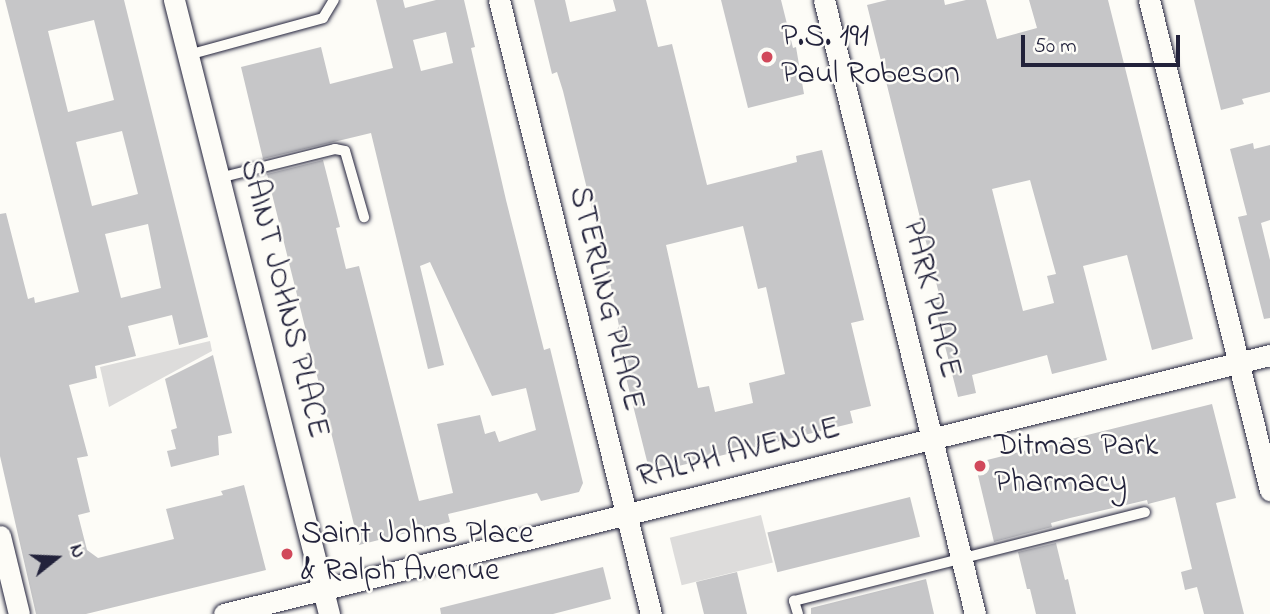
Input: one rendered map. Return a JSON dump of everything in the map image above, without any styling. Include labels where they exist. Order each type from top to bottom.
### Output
[{"type":"street","name":"SAINT JOHNS PLACE","points":[[174,0],[329,614]]},
{"type":"street","name":"STERLING PLACE","points":[[499,0],[651,614]]},
{"type":"street","name":"PARK PLACE","points":[[824,0],[975,614]]},
{"type":"street","points":[[1149,0],[1270,490]]},
{"type":"street","name":"RALPH AVENUE","points":[[224,614],[1270,355]]},
{"type":"street","points":[[0,536],[19,614]]},
{"type":"lane","points":[[188,55],[323,18],[334,0]]},
{"type":"lane","points":[[219,178],[335,149],[345,151],[364,217]]},
{"type":"lane","points":[[798,614],[794,601],[1144,512]]},
{"type":"shaded area","points":[[210,341],[212,351],[109,407],[100,367]]},
{"type":"shaded area","points":[[761,515],[773,563],[682,585],[670,538]]},
{"type":"building","points":[[5,0],[124,0],[208,337],[179,345],[172,315],[128,326],[136,356],[95,366],[97,378],[69,385],[88,456],[77,458],[90,512],[78,515],[87,550],[98,558],[174,539],[166,509],[223,495],[221,491],[244,485],[266,570],[86,614],[36,614],[0,456],[0,214],[6,213],[28,299],[34,297],[35,303],[79,292]],"holes":[[[94,20],[114,100],[68,112],[48,31]],[[122,131],[138,194],[92,206],[76,142]],[[148,224],[161,288],[121,298],[105,234]]]},
{"type":"building","points":[[376,0],[403,0],[405,8],[436,0],[464,0],[475,47],[471,48],[506,200],[544,350],[550,348],[583,483],[579,492],[541,501],[537,493],[448,514],[450,522],[359,545],[267,174],[323,160],[340,227],[336,228],[346,269],[359,266],[419,501],[453,493],[437,424],[480,415],[485,434],[495,431],[499,442],[536,430],[526,388],[492,396],[430,262],[420,266],[444,365],[428,369],[371,133],[263,159],[241,67],[321,47],[330,84],[393,68]],"holes":[[[446,32],[453,63],[421,71],[413,40]]]},
{"type":"building","points":[[534,0],[565,0],[570,22],[616,11],[613,0],[646,0],[658,47],[672,44],[707,185],[797,162],[796,156],[822,150],[864,320],[851,323],[871,406],[850,411],[853,423],[650,473],[615,334],[619,326],[612,291],[563,91],[557,72],[552,74]],"holes":[[[743,226],[758,289],[766,287],[785,374],[749,383],[753,403],[715,412],[709,386],[698,388],[666,245]]]},
{"type":"building","name":"P.S. 191 Paul Robeson","points":[[721,0],[781,0],[793,48],[796,47],[804,94],[748,108]]},
{"type":"building","points":[[887,0],[944,0],[945,5],[966,0],[986,0],[997,39],[1037,28],[1029,0],[1108,0],[1193,339],[1152,350],[1127,255],[1083,266],[1107,360],[1052,374],[1047,355],[972,375],[976,393],[958,397],[934,303],[941,302],[867,5]],"holes":[[[1030,180],[1056,274],[1047,276],[1054,303],[1023,311],[992,189]]]},
{"type":"building","points":[[1194,0],[1270,0],[1270,92],[1242,99],[1244,104],[1221,110]]},
{"type":"building","points":[[1253,143],[1254,149],[1270,145],[1270,220],[1261,223],[1270,260],[1270,318],[1264,319],[1238,217],[1247,215],[1230,149]]},
{"type":"building","points":[[213,355],[232,433],[218,436],[219,455],[171,467],[167,451],[176,449],[171,430],[177,428],[165,379]]},
{"type":"building","points":[[1212,404],[1236,498],[1216,503],[1244,614],[1204,614],[1197,587],[1185,590],[1181,572],[1192,569],[1175,497],[1148,504],[1147,500],[1070,518],[1051,523],[1052,527],[994,542],[975,463]]},
{"type":"building","points":[[910,497],[920,537],[777,572],[767,533]]},
{"type":"building","points":[[1056,543],[1076,614],[1036,614],[1018,552]]},
{"type":"building","points":[[603,567],[611,599],[553,614],[441,614],[440,608]]},
{"type":"building","points":[[737,572],[747,614],[704,614],[696,582]]},
{"type":"building","points":[[926,579],[934,614],[811,614],[811,608]]},
{"type":"place","name":"P.S. 191 Paul Robeson","points":[[767,57]]},
{"type":"place","name":"Ditmas Park Pharmacy","points":[[980,466]]},
{"type":"place","name":"Saint Johns Place & Ralph Avenue","points":[[287,554]]}]
